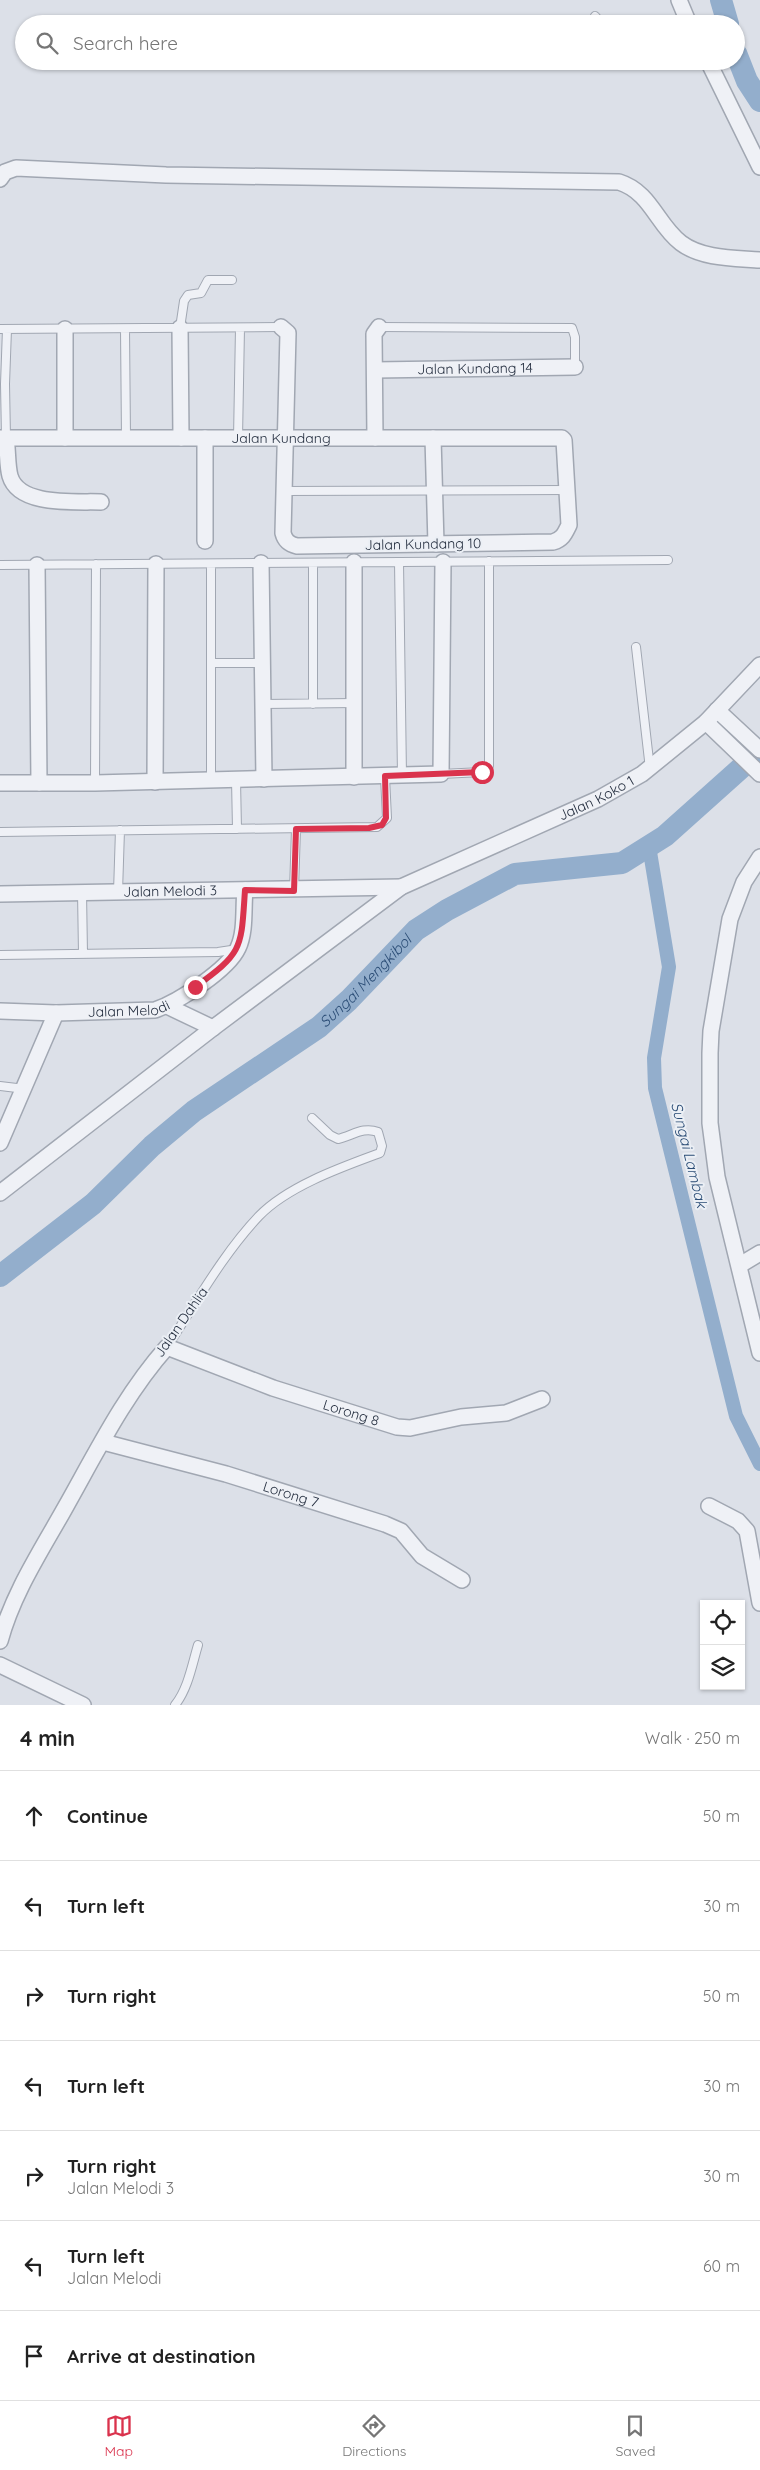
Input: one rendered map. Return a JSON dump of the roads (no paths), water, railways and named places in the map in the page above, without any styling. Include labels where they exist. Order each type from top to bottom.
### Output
[{"type":"street","points":[[678,0],[685,15]]},
{"type":"street","points":[[712,70],[760,167]]},
{"type":"street","points":[[0,179],[5,172],[16,168],[166,175],[619,182],[628,185],[644,196],[675,237],[690,249],[708,254],[760,260]]},
{"type":"street","name":"Jalan Kundang 10","points":[[281,327],[288,333],[283,533],[285,540],[297,546],[560,540],[570,525],[564,439]]},
{"type":"street","points":[[375,438],[374,334],[379,327]]},
{"type":"street","points":[[180,328],[181,438]]},
{"type":"street","points":[[65,329],[65,438]]},
{"type":"street","name":"Jalan Kundang 14","points":[[375,370],[575,367]]},
{"type":"street","points":[[3,438],[10,478],[16,487],[25,494],[36,499],[101,502]]},
{"type":"street","name":"Jalan Kundang","points":[[3,438],[564,439]]},
{"type":"street","points":[[204,438],[205,542]]},
{"type":"street","points":[[433,438],[436,544]]},
{"type":"street","points":[[354,562],[354,777]]},
{"type":"street","points":[[0,783],[155,782],[441,774],[443,562]]},
{"type":"street","points":[[261,563],[264,779]]},
{"type":"street","points":[[155,782],[156,564]]},
{"type":"street","points":[[37,565],[38,783]]},
{"type":"street","name":"Jalan Koko 1","points":[[401,887],[598,799],[650,769],[706,722],[760,665]]},
{"type":"street","points":[[717,710],[760,750]]},
{"type":"street","points":[[706,722],[760,774]]},
{"type":"street","points":[[759,1347],[717,1177],[711,1140],[710,1053],[711,1031],[730,919],[744,882],[760,857]]},
{"type":"street","points":[[0,1193],[213,1028],[401,887]]},
{"type":"street","name":"Jalan Melodi 3","points":[[0,894],[294,891],[401,887]]},
{"type":"street","points":[[238,949],[241,938],[245,890]]},
{"type":"street","name":"Jalan Melodi","points":[[0,1011],[56,1013],[155,1010],[167,1006],[225,965],[238,949]]},
{"type":"street","points":[[167,1006],[213,1028]]},
{"type":"street","points":[[0,1143],[25,1089],[56,1013]]},
{"type":"street","points":[[740,1265],[760,1252]]},
{"type":"street","name":"Lorong 8","points":[[167,1347],[274,1388],[398,1427],[410,1428],[461,1417],[506,1413],[542,1399]]},
{"type":"street","name":"Jalan Dahlia","points":[[0,1641],[16,1594],[103,1442],[150,1366],[167,1347]]},
{"type":"street","name":"Lorong 7","points":[[103,1442],[217,1471],[386,1524],[401,1531],[422,1556],[462,1580]]},
{"type":"street","points":[[709,1506],[738,1520],[747,1531],[760,1603]]},
{"type":"street","points":[[0,1665],[83,1705]]},
{"type":"lane","points":[[180,328],[184,301],[188,295],[201,293],[208,280],[232,280]]},
{"type":"lane","points":[[3,438],[5,384],[4,329],[281,327]]},
{"type":"lane","points":[[379,327],[572,328],[575,337],[575,367]]},
{"type":"lane","points":[[238,438],[240,328]]},
{"type":"lane","points":[[125,329],[126,438]]},
{"type":"lane","points":[[283,491],[567,490]]},
{"type":"lane","points":[[0,565],[668,560]]},
{"type":"lane","points":[[441,774],[482,772],[489,766],[489,561]]},
{"type":"lane","points":[[400,562],[402,776]]},
{"type":"lane","points":[[313,563],[313,704]]},
{"type":"lane","points":[[95,783],[96,564]]},
{"type":"lane","points":[[211,564],[211,780]]},
{"type":"lane","points":[[636,647],[650,769]]},
{"type":"lane","points":[[211,663],[262,663]]},
{"type":"lane","points":[[263,704],[355,703]]},
{"type":"lane","points":[[0,832],[369,828],[382,825],[386,818],[385,776]]},
{"type":"lane","points":[[236,780],[237,829]]},
{"type":"lane","points":[[294,891],[296,829]]},
{"type":"lane","points":[[118,892],[120,830]]},
{"type":"lane","points":[[82,892],[83,954]]},
{"type":"lane","points":[[0,955],[218,952],[238,949]]},
{"type":"lane","points":[[0,1086],[25,1089]]},
{"type":"lane","name":"Jalan Dahlia","points":[[167,1347],[218,1268],[260,1215],[296,1188],[380,1153],[382,1146],[378,1132],[371,1129],[358,1131],[338,1139],[330,1135],[312,1118]]},
{"type":"lane","points":[[175,1705],[187,1682],[198,1645]]},
{"type":"waterway","name":"Sungai Mengkibol","points":[[721,0],[725,15]]},
{"type":"waterway","name":"Sungai Mengkibol","points":[[743,70],[747,81],[760,101]]},
{"type":"waterway","name":"Sungai Mengkibol","points":[[0,1276],[93,1204],[152,1146],[194,1111],[319,1027],[349,1000],[416,930],[447,910],[515,874],[622,863],[665,836],[760,751]]},
{"type":"waterway","name":"Sungai Lambak","points":[[649,846],[669,967],[654,1058],[655,1088],[736,1416],[760,1464]]}]
